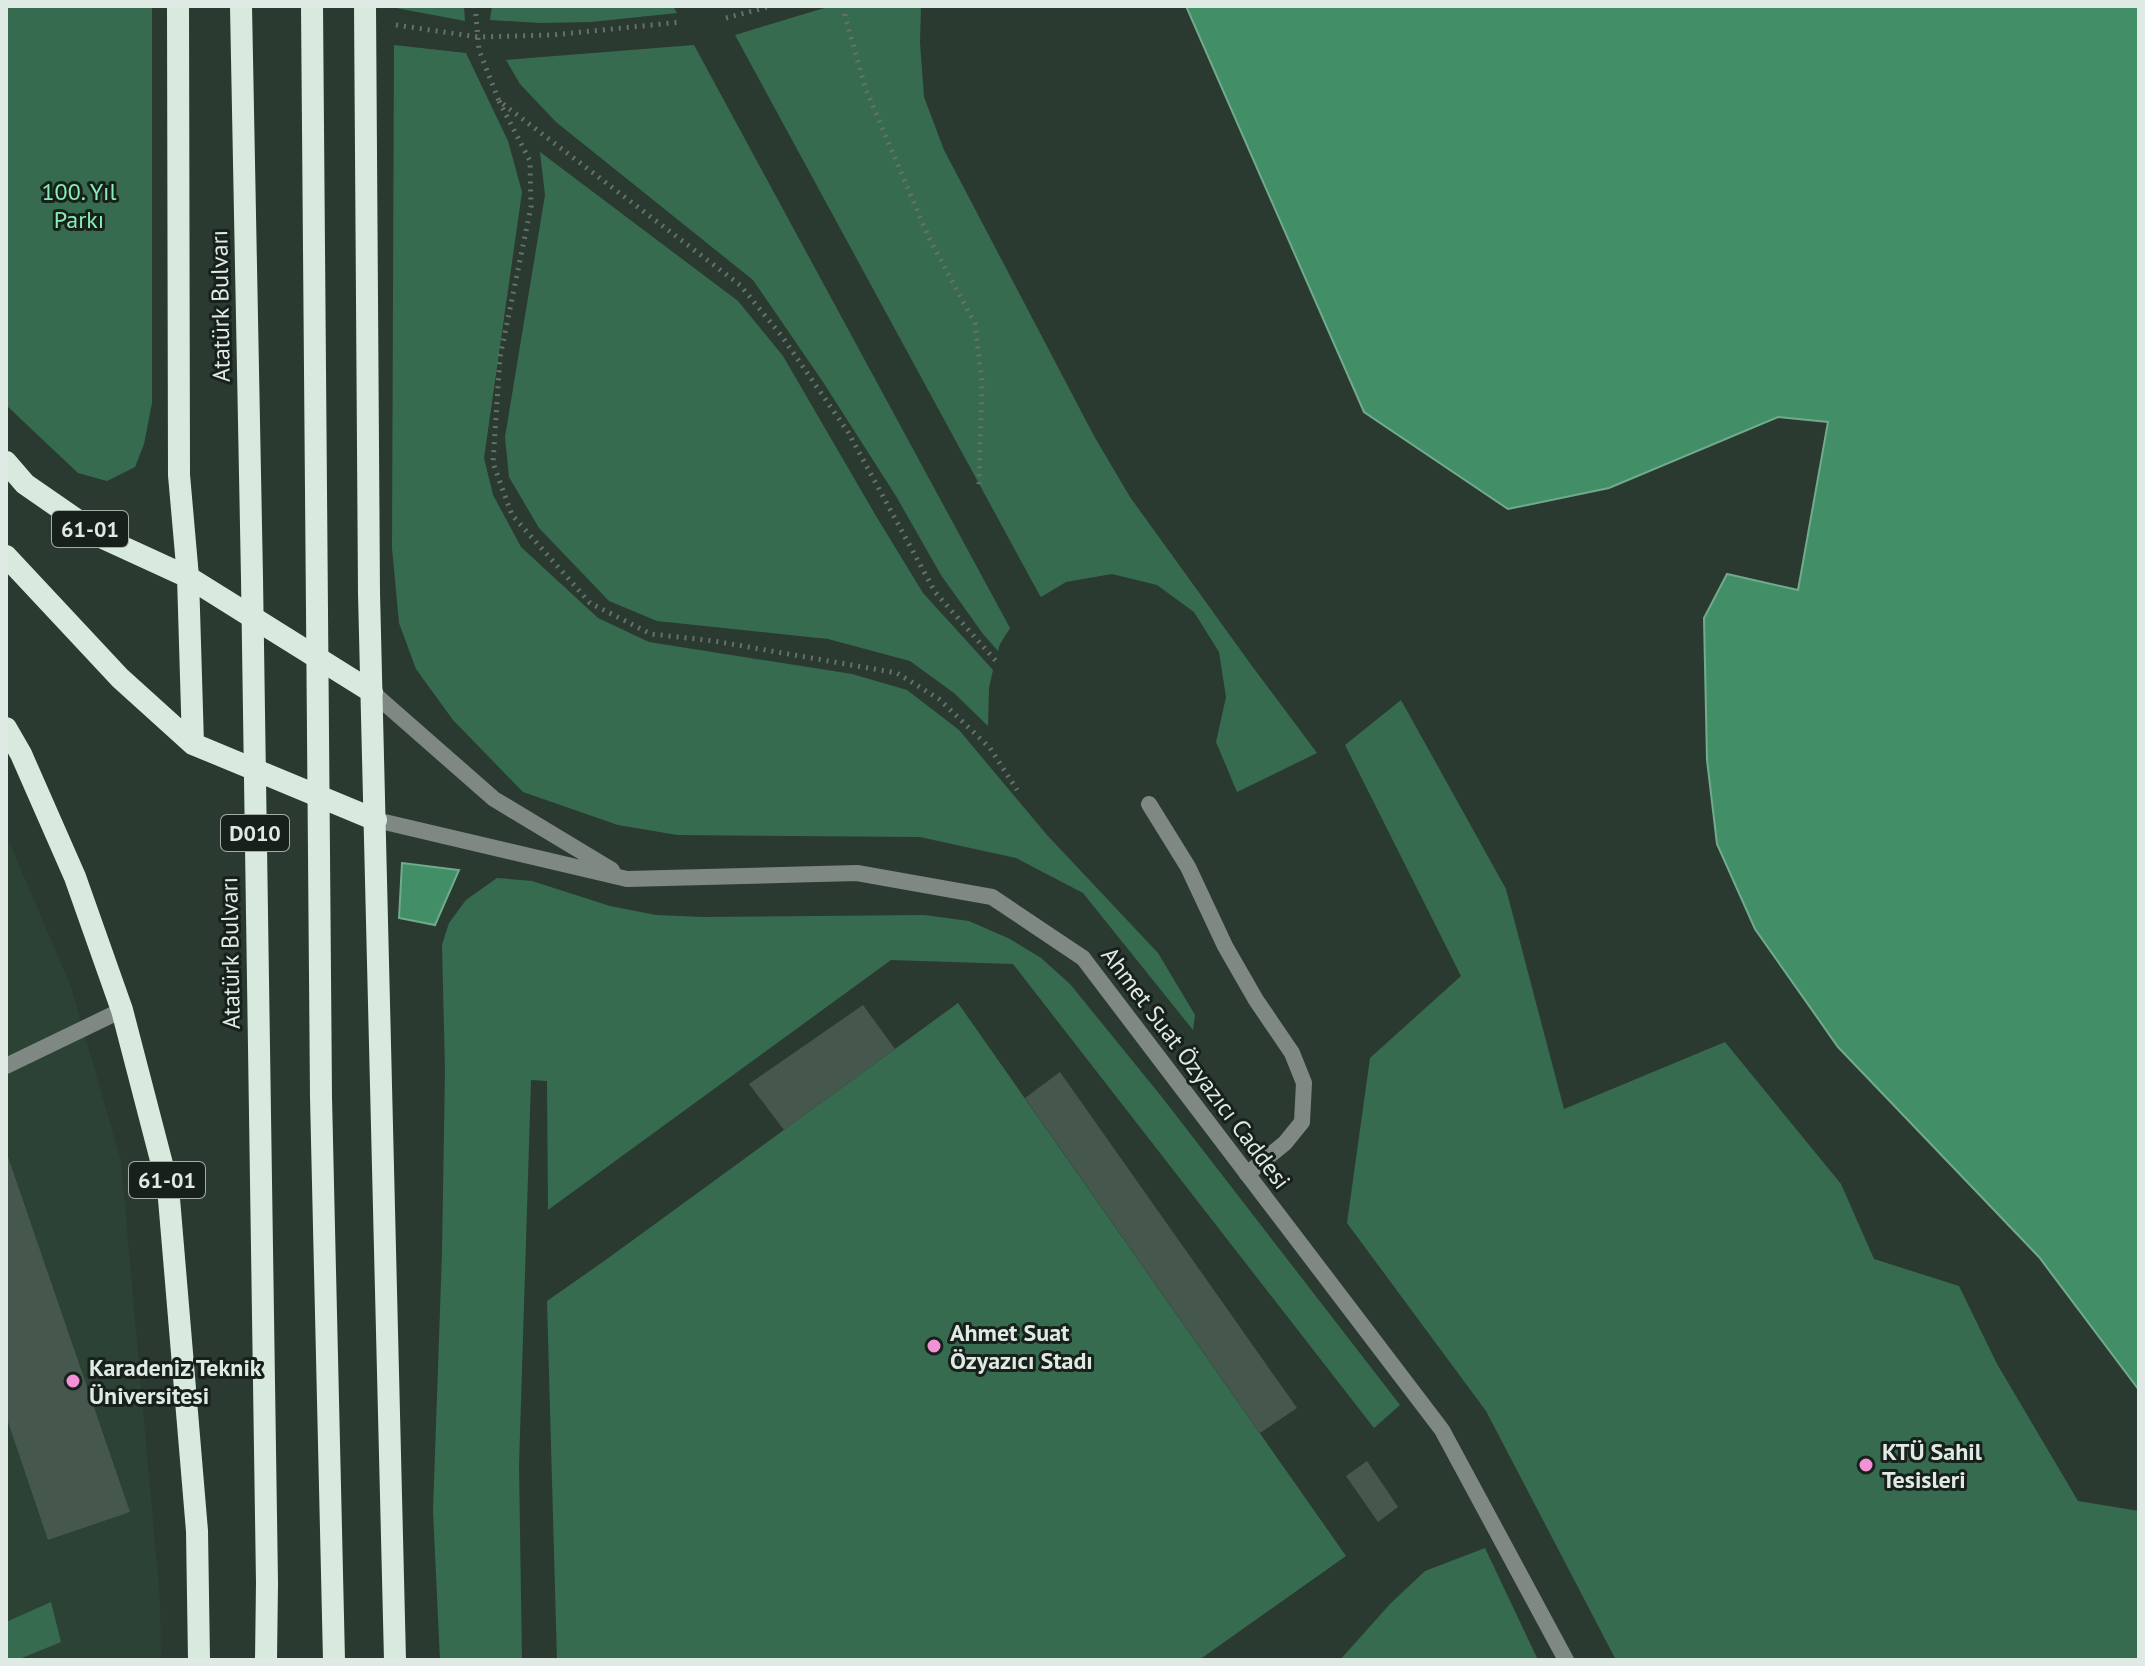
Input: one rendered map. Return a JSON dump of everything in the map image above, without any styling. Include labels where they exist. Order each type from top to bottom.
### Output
[{"type":"highway","points":[[178,6],[179,475],[188,577],[193,744]]},
{"type":"highway","name":"Atatürk Bulvarı","points":[[241,6],[266,1660]]},
{"type":"highway","name":"D010","points":[[312,6],[321,1097],[334,1660]]},
{"type":"highway","points":[[365,6],[369,593],[395,1660]]},
{"type":"highway","name":"61-01","points":[[6,462],[25,484],[103,538],[188,577],[372,692]]},
{"type":"highway","points":[[6,556],[120,678],[193,744],[376,820]]},
{"type":"highway","name":"61-01","points":[[6,728],[21,754],[75,877],[122,1010],[168,1187],[197,1531],[199,1660]]},
{"type":"street","points":[[372,692],[494,799],[627,879]]},
{"type":"street","points":[[1149,804],[1188,867],[1225,946],[1256,1000],[1292,1053],[1304,1083],[1302,1122],[1285,1143],[1247,1174]]},
{"type":"street","name":"Ahmet Suat Özyazıcı Caddesi","points":[[376,820],[627,879],[857,873],[992,897],[1083,958],[1442,1430],[1566,1660]]},
{"type":"street","points":[[6,1066],[122,1010]]},
{"type":"path","points":[[475,6],[479,50],[499,101],[530,161],[531,207],[500,357],[493,463],[512,515],[590,603],[651,634],[714,641],[897,673],[939,699],[990,748],[1017,790]]},
{"type":"path","points":[[726,18],[771,6]]},
{"type":"path","points":[[845,6],[865,87],[928,236],[975,324],[982,382],[979,484]]},
{"type":"path","points":[[383,23],[478,37],[552,35],[682,22]]},
{"type":"path","points":[[499,101],[740,285],[781,335],[848,432],[935,592],[996,661]]},
{"type":"shaded area","points":[[1186,6],[2139,6],[2139,1390],[2039,1257],[1838,1047],[1755,929],[1717,844],[1707,760],[1704,618],[1727,574],[1798,590],[1828,422],[1778,417],[1609,488],[1508,509],[1364,412]]},
{"type":"shaded area","name":"Karadeniz Teknik Üniversitesi","points":[[6,834],[71,987],[121,1161],[160,1600],[161,1660],[6,1660]]},
{"type":"shaded area","points":[[402,863],[459,870],[435,925],[399,918]]},
{"type":"green space","name":"100. Yıl Parkı","points":[[6,6],[152,6],[152,403],[144,444],[135,467],[107,481],[78,473],[6,405]]},
{"type":"green space","points":[[388,6],[464,6],[465,21],[396,8]]},
{"type":"green space","points":[[492,6],[673,6],[677,13],[591,22],[541,23],[490,20]]},
{"type":"green space","points":[[831,6],[921,6],[924,97],[944,150],[1094,436],[1130,497],[1317,753],[1237,792],[1216,742],[1226,697],[1219,652],[1194,612],[1157,585],[1112,574],[1066,582],[1041,597],[1039,594],[735,35]]},
{"type":"green space","points":[[394,45],[466,53],[508,141],[522,192],[484,458],[493,495],[521,547],[598,618],[649,642],[852,674],[907,690],[959,730],[1047,835],[1158,953],[1195,1015],[1193,1030],[1083,893],[1016,858],[920,837],[677,835],[618,825],[523,792],[453,720],[416,669],[399,623],[392,548]]},
{"type":"green space","points":[[694,45],[1010,628],[998,651],[941,575],[896,496],[753,280],[556,122],[520,84],[506,60]]},
{"type":"green space","points":[[540,152],[738,301],[783,356],[923,593],[993,670],[988,726],[954,693],[910,661],[828,639],[657,621],[609,601],[539,528],[509,477],[505,437],[545,195]]},
{"type":"green space","points":[[1401,700],[1506,889],[1564,1109],[1725,1042],[1841,1184],[1874,1259],[1959,1286],[1997,1364],[2078,1501],[2139,1511],[2139,1660],[1616,1660],[1486,1411],[1347,1223],[1370,1058],[1461,976],[1345,745]]},
{"type":"green space","points":[[497,878],[532,881],[610,906],[656,915],[924,915],[969,921],[1010,939],[1041,958],[1070,984],[1161,1096],[1400,1405],[1374,1428],[1013,964],[891,960],[548,1210],[547,1081],[531,1080],[519,1466],[522,1660],[440,1660],[433,1511],[445,1070],[442,945],[449,923],[466,900]]},
{"type":"green space","name":"Ahmet Suat Özyazıcı Stadı","points":[[958,1003],[1346,1556],[1199,1660],[557,1660],[547,1301]]},
{"type":"green space","points":[[1485,1548],[1538,1660],[1340,1660],[1390,1604],[1425,1571]]},
{"type":"green space","points":[[51,1602],[61,1642],[17,1660],[6,1660],[6,1622]]},
{"type":"building","points":[[863,1005],[895,1049],[784,1130],[749,1084]]},
{"type":"building","points":[[1060,1072],[1297,1408],[1260,1433],[1025,1098]]},
{"type":"building","points":[[6,1151],[130,1512],[48,1540],[6,1416]]},
{"type":"building","points":[[1367,1461],[1398,1507],[1378,1522],[1346,1476]]},
{"type":"place","name":"Ahmet Suat Özyazıcı Stadı","points":[[934,1346]]},
{"type":"place","name":"Karadeniz Teknik Üniversitesi","points":[[73,1381]]},
{"type":"place","name":"KTÜ Sahil Tesisleri","points":[[1866,1465]]}]
